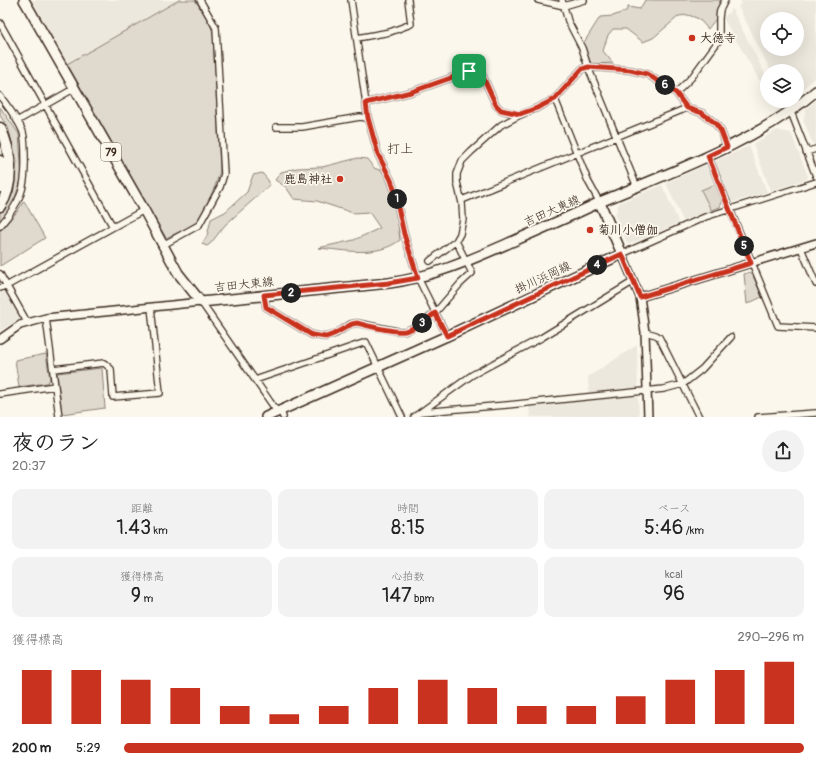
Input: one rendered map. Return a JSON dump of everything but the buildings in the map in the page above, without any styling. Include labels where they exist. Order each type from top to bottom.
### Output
[{"type":"highway","points":[[0,128],[5,137],[9,155],[10,171],[7,189],[0,206]]},
{"type":"highway","points":[[0,161],[2,168],[0,187]]},
{"type":"main road","name":"吉田大東線","points":[[24,0],[144,210],[178,273],[201,302],[389,283],[418,278],[451,268],[600,203]]},
{"type":"main road","points":[[622,254],[600,203],[747,138],[791,112],[816,91]]},
{"type":"main road","name":"掛川浜岡線","points":[[266,417],[281,414],[622,254]]},
{"type":"street","points":[[163,245],[199,225],[220,187],[224,174],[216,28],[200,0]]},
{"type":"street","points":[[351,0],[368,118],[378,154],[391,180],[404,234],[418,278],[447,336]]},
{"type":"street","points":[[357,38],[390,32],[411,24],[408,0]]},
{"type":"street","points":[[538,0],[563,3],[584,0]]},
{"type":"street","points":[[676,93],[692,77],[719,40],[720,10],[725,0]]},
{"type":"street","points":[[563,3],[568,21],[582,48],[588,67],[637,187]]},
{"type":"street","points":[[0,23],[113,227]]},
{"type":"street","points":[[430,261],[456,240],[460,234],[463,219],[462,200],[457,182],[457,174],[462,161],[501,125],[520,114],[555,99],[582,69],[588,67],[630,70],[647,74],[676,93],[687,108],[702,113],[719,127],[727,147]]},
{"type":"street","points":[[366,103],[411,92],[479,68],[496,105],[501,110],[520,114]]},
{"type":"street","points":[[17,121],[75,88]]},
{"type":"street","points":[[0,96],[23,132],[25,145],[25,180],[23,190],[14,208],[0,226]]},
{"type":"street","points":[[555,99],[588,181],[600,203]]},
{"type":"street","points":[[462,200],[687,108]]},
{"type":"street","points":[[791,112],[816,176]]},
{"type":"street","points":[[276,127],[302,127],[360,117],[368,118]]},
{"type":"street","points":[[806,152],[816,149]]},
{"type":"street","points":[[708,156],[778,326],[816,328]]},
{"type":"street","points":[[648,417],[645,332],[640,297],[622,254],[705,217],[816,182]]},
{"type":"street","points":[[0,288],[10,284],[144,210]]},
{"type":"street","points":[[264,295],[266,307],[312,335],[326,337],[357,323],[398,331],[406,331],[422,324],[435,313],[460,284],[472,273],[456,240]]},
{"type":"street","points":[[640,297],[816,243]]},
{"type":"street","points":[[801,248],[816,284]]},
{"type":"street","points":[[0,274],[27,322]]},
{"type":"street","points":[[414,417],[472,375],[541,338],[634,281]]},
{"type":"street","points":[[0,339],[12,330],[27,322],[46,318],[201,302],[255,380],[281,414]]},
{"type":"street","points":[[52,369],[104,363],[111,369],[113,397],[160,393],[150,307]]},
{"type":"street","points":[[46,318],[59,417]]},
{"type":"street","points":[[645,332],[656,334],[659,337],[699,417]]},
{"type":"street","points":[[421,412],[664,389],[677,384],[683,384],[702,369],[731,337]]},
{"type":"street","points":[[255,380],[366,342],[402,417]]},
{"type":"street","points":[[0,394],[55,386]]},
{"type":"street","points":[[758,417],[816,413]]},
{"type":"shaded area","points":[[30,0],[195,0],[210,23],[213,33],[220,169],[217,181],[196,222],[166,238]]},
{"type":"shaded area","points":[[179,0],[195,0],[210,23],[213,33],[220,169],[211,196],[197,221],[186,229],[166,238],[67,64]]},
{"type":"shaded area","points":[[645,0],[728,0],[727,4],[708,29],[699,19],[688,15],[679,16],[653,38],[643,42],[626,29],[613,29],[608,35],[603,51],[613,63],[591,64],[583,44],[600,17],[613,16],[626,11],[628,7],[640,9]]},
{"type":"shaded area","points":[[741,0],[816,0],[816,76],[804,88],[804,64],[767,64],[763,56],[804,56],[804,12],[760,12],[760,49],[738,6],[741,4]]},
{"type":"shaded area","points":[[732,9],[760,64],[760,81],[723,18]]},
{"type":"shaded area","points":[[816,101],[816,145],[813,144],[803,120],[806,109]]},
{"type":"shaded area","points":[[0,107],[19,134],[22,178],[11,208],[0,222],[0,213],[11,197],[17,162],[8,127],[0,116]]},
{"type":"shaded area","points":[[777,130],[791,133],[808,176],[807,179],[771,191],[753,144]]},
{"type":"shaded area","points":[[749,146],[767,192],[734,202],[730,200],[715,164],[716,161]]},
{"type":"shaded area","points":[[358,158],[367,159],[374,168],[387,173],[394,189],[400,240],[391,246],[371,251],[360,252],[318,248],[354,240],[380,228],[369,212],[353,213],[317,201],[294,199],[286,187],[275,180],[281,172],[297,168],[322,167]]},
{"type":"shaded area","points":[[706,165],[710,166],[716,184],[701,190],[711,210],[683,221],[666,183]]},
{"type":"shaded area","points":[[262,173],[270,185],[225,225],[211,243],[207,246],[202,244],[207,236],[211,219],[225,212],[247,192],[253,175]]},
{"type":"shaded area","points":[[716,184],[723,200],[720,207],[711,210],[701,190]]},
{"type":"shaded area","points":[[662,185],[679,223],[630,244],[627,243],[615,215],[619,203]]},
{"type":"shaded area","points":[[24,201],[45,238],[0,266],[0,231],[16,213]]},
{"type":"shaded area","points":[[750,272],[752,273],[762,297],[747,304],[744,274]]},
{"type":"shaded area","points":[[3,290],[6,291],[20,316],[19,319],[0,331],[0,292]]},
{"type":"shaded area","points":[[637,345],[638,389],[589,394],[588,377]]},
{"type":"shaded area","points":[[46,354],[50,379],[47,383],[19,387],[15,360]]},
{"type":"shaded area","points":[[102,368],[105,408],[62,414],[57,373]]},
{"type":"shaded area","points":[[638,394],[639,417],[530,417],[529,405]]},
{"type":"place","name":"大徳寺","points":[[692,38]]},
{"type":"place","name":"鹿島神社","points":[[340,179]]},
{"type":"place","name":"菊川小僧伽","points":[[590,230]]},
{"type":"district","name":"打上","points":[[400,149]]},
{"type":"route","points":[[588,67],[630,70],[647,74],[663,84],[676,93],[687,108],[702,113],[715,123],[721,131],[727,147],[708,156],[751,263],[640,297],[622,254],[447,336],[435,313],[422,324],[406,331],[398,331],[357,323],[326,337],[312,335],[266,307],[264,295],[389,283],[418,278],[404,234],[397,198],[391,180],[378,154],[368,118],[366,103],[411,92],[469,71],[479,68],[496,105],[501,110],[520,114],[555,99],[582,69],[588,67]]}]
